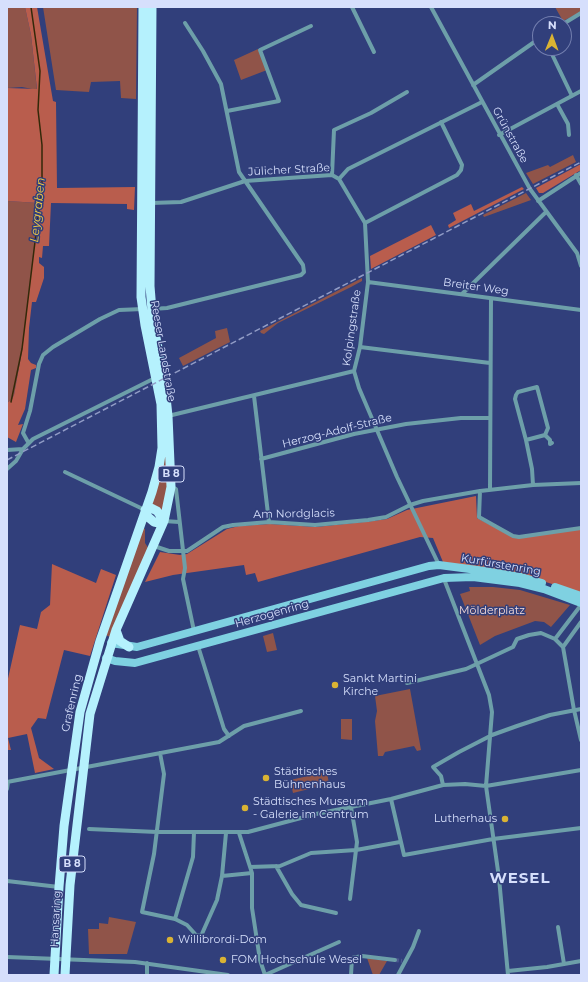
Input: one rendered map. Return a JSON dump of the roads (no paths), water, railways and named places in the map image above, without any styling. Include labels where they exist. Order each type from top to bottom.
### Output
[{"type":"main road","name":"Reeser Landstraße","points":[[111,644],[164,521],[171,487],[168,416],[147,309],[141,268],[143,7]]},
{"type":"main road","name":"Reeser Landstraße","points":[[147,309],[151,203],[152,7]]},
{"type":"main road","name":"Reeser Landstraße","points":[[99,645],[159,467],[162,448],[160,377]]},
{"type":"main road","points":[[145,510],[151,508],[157,511],[164,521]]},
{"type":"main road","points":[[439,565],[444,578]]},
{"type":"main road","name":"Kurfürstenring","points":[[439,565],[521,577],[581,596]]},
{"type":"main road","name":"Herzogenring","points":[[111,644],[137,647],[413,570],[439,565]]},
{"type":"main road","name":"Kurfürstenring","points":[[444,578],[473,577],[520,583],[544,589],[581,604]]},
{"type":"main road","name":"Herzogenring","points":[[106,658],[115,662],[135,663],[444,578]]},
{"type":"main road","points":[[116,630],[120,641],[129,647]]},
{"type":"main road","points":[[194,631],[198,646]]},
{"type":"main road","points":[[106,658],[99,645],[111,644]]},
{"type":"main road","name":"Grafenring","points":[[83,769],[90,714],[111,644]]},
{"type":"main road","name":"Grafenring","points":[[71,770],[80,712],[99,645]]},
{"type":"main road","name":"Hansaring","points":[[65,975],[70,885],[83,769]]},
{"type":"main road","name":"Hansaring","points":[[54,975],[58,887],[71,770]]},
{"type":"street","points":[[352,7],[374,52]]},
{"type":"street","name":"Grünstraße","points":[[431,7],[499,135],[538,201],[577,253],[581,266]]},
{"type":"street","points":[[572,18],[581,13]]},
{"type":"street","points":[[28,442],[23,433],[30,411],[38,364],[43,355],[53,347],[100,319],[119,310],[167,308],[302,275],[304,272],[303,265],[239,172],[221,84],[203,51],[185,23]]},
{"type":"street","points":[[227,111],[279,101],[260,50],[311,26]]},
{"type":"street","points":[[472,85],[532,44]]},
{"type":"street","points":[[553,56],[572,96]]},
{"type":"street","points":[[499,135],[581,91]]},
{"type":"street","points":[[332,175],[334,130],[371,113],[407,92]]},
{"type":"street","name":"Jülicher Straße","points":[[151,203],[181,202],[245,181],[332,175],[339,179],[348,169],[482,102]]},
{"type":"street","points":[[557,104],[568,124],[569,135]]},
{"type":"street","points":[[364,222],[457,175],[461,170],[462,165],[441,122]]},
{"type":"street","points":[[538,201],[581,173]]},
{"type":"street","points":[[576,175],[581,184]]},
{"type":"street","name":"Kolpingstraße","points":[[339,179],[364,222],[368,282],[360,347],[354,371],[359,388],[410,505],[439,565]]},
{"type":"street","points":[[462,294],[546,212]]},
{"type":"street","name":"Breiter Weg","points":[[368,282],[581,310]]},
{"type":"street","points":[[490,490],[489,418],[491,299]]},
{"type":"street","points":[[360,347],[490,362]]},
{"type":"street","points":[[168,416],[354,371]]},
{"type":"street","points":[[7,469],[16,461],[28,442],[160,377]]},
{"type":"street","points":[[533,485],[532,469],[526,440],[515,398],[518,392],[537,387],[548,428],[545,435]]},
{"type":"street","points":[[254,396],[269,522]]},
{"type":"street","name":"Herzog-Adolf-Straße","points":[[261,459],[377,429],[461,418],[489,418]]},
{"type":"street","points":[[526,440],[545,435]]},
{"type":"street","points":[[545,435],[550,440],[550,444],[552,443]]},
{"type":"street","points":[[7,450],[23,449]]},
{"type":"street","points":[[66,472],[145,510]]},
{"type":"street","name":"Am Nordglacis","points":[[182,551],[187,551],[223,527],[269,522],[316,525],[368,520],[386,516],[410,505],[480,491],[533,485],[581,483]]},
{"type":"street","points":[[174,488],[176,490],[184,568],[183,579],[194,631]]},
{"type":"street","points":[[480,491],[479,518],[513,536],[519,537],[581,528]]},
{"type":"street","points":[[164,521],[179,522]]},
{"type":"street","points":[[153,546],[169,551],[182,551]]},
{"type":"street","points":[[444,578],[490,700],[492,712],[492,735],[486,786],[501,894],[508,973],[581,961]]},
{"type":"street","points":[[555,639],[581,604]]},
{"type":"street","points":[[563,647],[581,622]]},
{"type":"street","points":[[407,683],[466,669],[513,646],[517,639],[541,632],[555,639],[563,647],[581,740]]},
{"type":"street","points":[[198,646],[224,729],[229,736]]},
{"type":"street","points":[[443,785],[441,776],[433,767],[492,735],[550,715],[581,709]]},
{"type":"street","points":[[7,789],[8,782],[219,742],[244,726],[301,710]]},
{"type":"street","points":[[160,753],[164,774],[154,854],[142,912],[175,919],[187,925],[196,935],[201,936],[217,900],[222,876],[226,833]]},
{"type":"street","points":[[89,829],[157,832],[248,832],[316,814],[391,799],[443,785],[465,784],[486,786],[581,770]]},
{"type":"street","points":[[391,799],[404,855],[493,839],[581,828]]},
{"type":"street","points":[[350,899],[357,842],[351,807]]},
{"type":"street","points":[[175,919],[193,857],[194,832]]},
{"type":"street","points":[[239,833],[252,873],[252,908],[259,954],[265,975],[338,942]]},
{"type":"street","points":[[250,867],[276,866],[311,853],[356,850],[400,842]]},
{"type":"street","points":[[276,866],[292,894],[302,905],[336,913]]},
{"type":"street","points":[[222,876],[252,873]]},
{"type":"street","points":[[7,881],[58,887]]},
{"type":"street","points":[[558,927],[564,964]]},
{"type":"street","points":[[398,975],[419,931]]},
{"type":"street","points":[[351,975],[352,958],[362,956],[395,960]]},
{"type":"street","points":[[7,957],[147,963],[228,975]]},
{"type":"street","points":[[147,963],[147,975]]},
{"type":"street","points":[[196,975],[197,970]]},
{"type":"waterway","name":"Leygraben","points":[[11,402],[22,349],[42,184],[42,145],[38,110],[40,71],[31,7]]},
{"type":"tunnel","points":[[395,960],[402,961]]},
{"type":"railway","points":[[7,460],[581,162]]},
{"type":"place","name":"Sankt Martini Kirche","points":[[335,685]]},
{"type":"place","name":"Städtisches Bühnenhaus","points":[[266,778]]},
{"type":"place","name":"Städtisches Museum - Galerie im Centrum","points":[[245,808]]},
{"type":"place","name":"Lutherhaus","points":[[505,819]]},
{"type":"place","name":"Willibrordi-Dom","points":[[170,940]]},
{"type":"place","name":"FOM Hochschule Wesel","points":[[223,960]]},
{"type":"district","name":"WESEL","points":[[520,879]]},
{"type":"park label","name":"Mölderplatz","points":[[492,611]]}]
